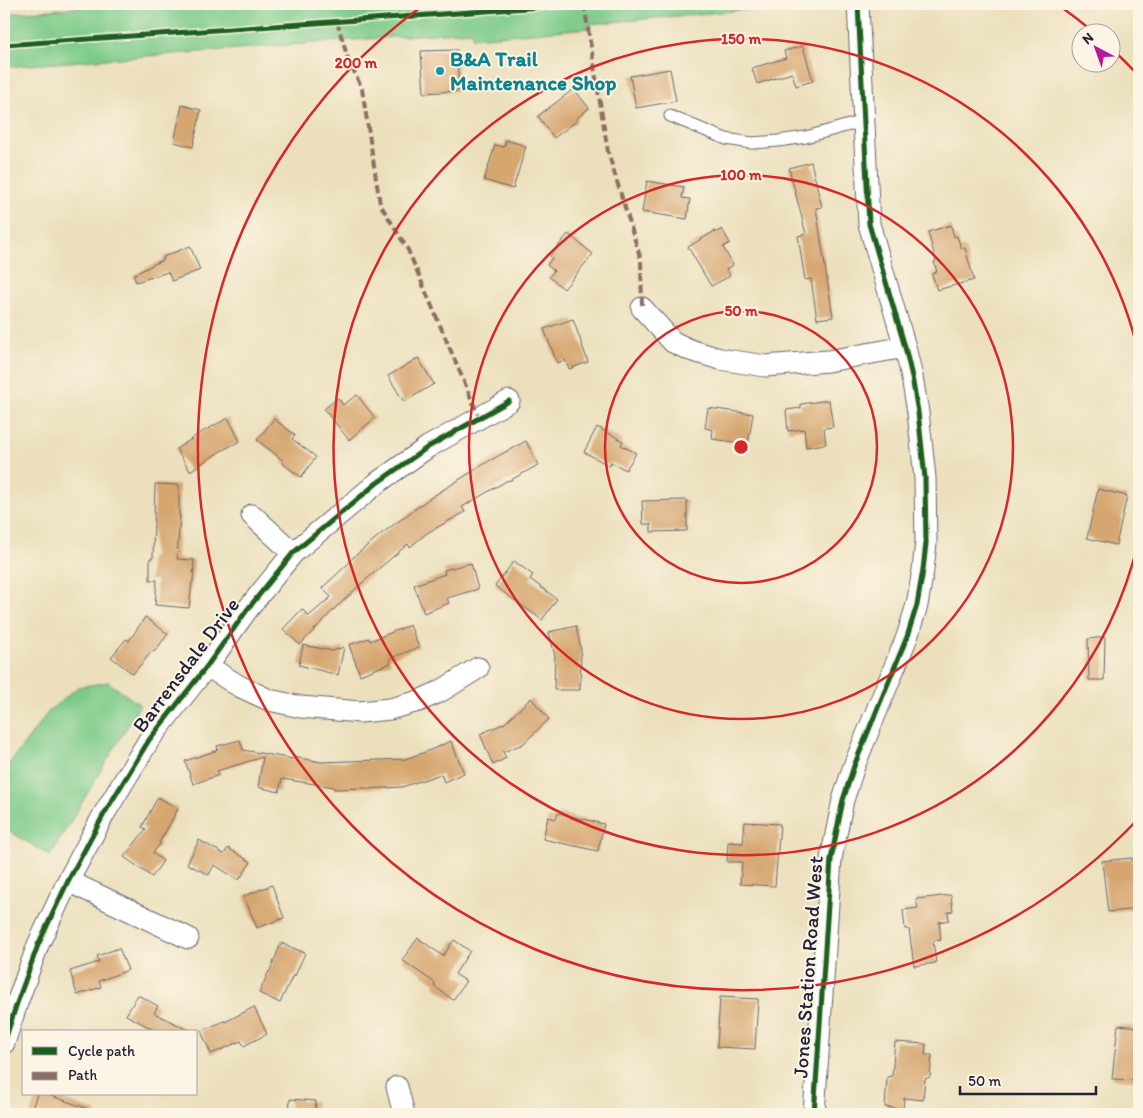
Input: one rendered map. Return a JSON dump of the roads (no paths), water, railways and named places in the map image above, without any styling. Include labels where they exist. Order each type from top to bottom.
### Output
[{"type":"street","name":"Jones Station Road West","points":[[814,1114],[831,859],[843,800],[854,766],[908,637],[917,605],[926,543],[925,478],[912,377],[869,224],[858,4]]},
{"type":"street","points":[[642,308],[673,342],[690,350],[720,359],[765,366],[828,361],[905,347]]},
{"type":"street","name":"Barrensdale Drive","points":[[4,1043],[16,1003],[38,945],[68,880],[104,814],[149,740],[207,666],[247,610],[293,553],[377,483],[428,447],[509,401]]},
{"type":"street","points":[[252,515],[293,553]]},
{"type":"street","points":[[207,666],[240,686],[269,700],[301,706],[360,712],[390,709],[419,702],[441,692],[478,668]]},
{"type":"street","points":[[68,880],[188,938]]},
{"type":"street","points":[[398,1087],[404,1114]]},
{"type":"lane","points":[[670,116],[726,139],[752,143],[806,137],[864,121]]},
{"type":"place","name":"B&A Trail Maintenance Shop","points":[[440,71]]}]
